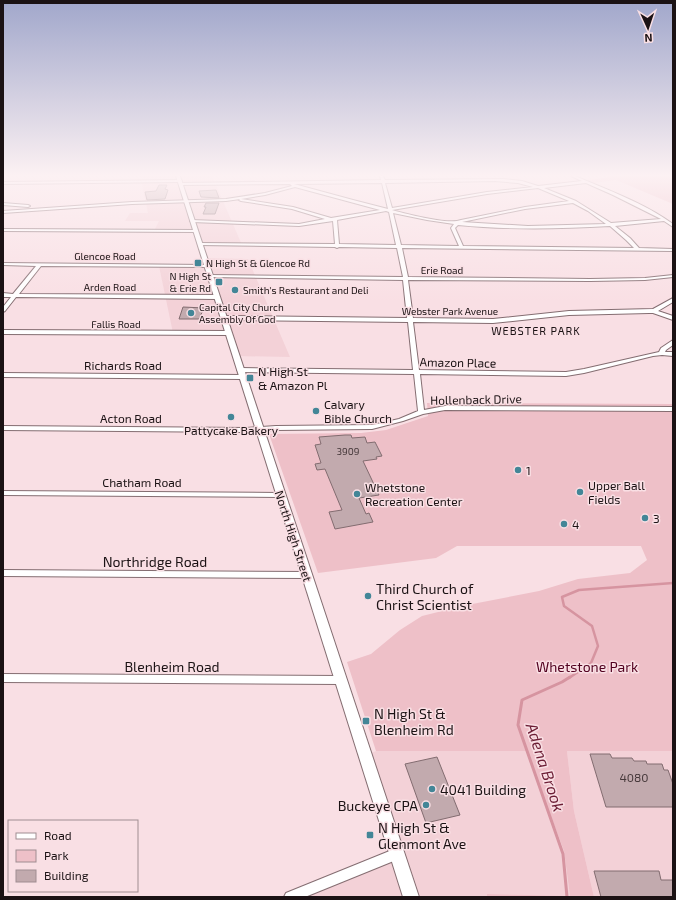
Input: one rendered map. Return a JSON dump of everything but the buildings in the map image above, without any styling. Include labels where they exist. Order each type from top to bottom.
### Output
[{"type":"main road","name":"North High Street","points":[[191,218],[411,897]]},
{"type":"street","points":[[327,218],[335,220]]},
{"type":"street","points":[[192,222],[290,225],[346,218]]},
{"type":"street","points":[[393,218],[400,247],[405,278],[421,412]]},
{"type":"street","points":[[423,218],[456,224],[539,228],[612,225],[665,220]]},
{"type":"street","points":[[456,224],[473,218]]},
{"type":"street","points":[[600,218],[612,225],[638,250]]},
{"type":"street","points":[[661,218],[673,226]]},
{"type":"street","points":[[335,220],[338,247]]},
{"type":"street","points":[[456,224],[454,228],[462,248]]},
{"type":"street","points":[[3,230],[196,231]]},
{"type":"street","points":[[200,244],[338,247],[673,250]]},
{"type":"street","name":"Glencoe Road","points":[[3,264],[206,266]]},
{"type":"street","points":[[3,310],[39,265]]},
{"type":"street","name":"Erie Road","points":[[210,276],[613,280],[673,276]]},
{"type":"street","name":"Arden Road","points":[[3,295],[217,297]]},
{"type":"street","name":"Webster Park Avenue","points":[[223,318],[493,321],[576,313],[654,311],[673,300]]},
{"type":"street","points":[[654,311],[673,318]]},
{"type":"street","name":"Fallis Road","points":[[3,332],[228,333]]},
{"type":"street","points":[[662,353],[663,349],[673,342]]},
{"type":"street","name":"Amazon Place","points":[[241,373],[575,373],[662,353],[673,354]]},
{"type":"street","name":"Richards Road","points":[[3,375],[241,373]]},
{"type":"street","name":"Hollenback Drive","points":[[259,429],[372,427],[401,420],[421,412],[455,408],[673,409]]},
{"type":"street","name":"Acton Road","points":[[3,428],[259,429]]},
{"type":"street","name":"Chatham Road","points":[[3,493],[280,495]]},
{"type":"street","name":"Northridge Road","points":[[3,573],[307,575]]},
{"type":"street","name":"Blenheim Road","points":[[3,678],[340,680]]},
{"type":"street","points":[[290,897],[397,854]]},
{"type":"shaded area","points":[[127,218],[230,218],[242,245],[199,244],[194,231],[154,231],[159,221],[125,221]]},
{"type":"shaded area","points":[[203,258],[248,259],[290,357],[235,356],[228,334],[173,333],[159,266],[205,266]]},
{"type":"shaded area","points":[[376,751],[526,751],[564,851],[570,896],[488,894],[487,897],[292,897],[394,855],[364,756]]},
{"type":"shaded area","points":[[567,751],[673,751],[673,897],[594,897],[574,811]]},
{"type":"green space","name":"Whetstone Park","points":[[427,403],[673,404],[673,751],[567,751],[574,811],[594,897],[487,897],[487,894],[570,896],[564,851],[526,751],[376,751],[347,662],[371,654],[400,630],[422,616],[462,606],[539,591],[578,579],[630,573],[647,560],[641,546],[457,546],[436,558],[318,573],[269,434],[361,433],[386,430],[428,416]]},
{"type":"waterway","name":"Adena Brook","points":[[569,678],[591,663],[598,646],[592,626],[564,606],[562,597],[579,590],[673,583]]},
{"type":"waterway","name":"Adena Brook","points":[[567,897],[563,854],[518,725],[522,700],[570,677]]},
{"type":"place","name":"N High St & Glencoe Rd","points":[[198,263]]},
{"type":"place","name":"N High St & Erie Rd","points":[[219,282]]},
{"type":"place","name":"Smith's Restaurant and Deli","points":[[235,290]]},
{"type":"place","name":"Capital City Church Assembly Of God","points":[[191,313]]},
{"type":"place","name":"N High St & Amazon Pl","points":[[250,378]]},
{"type":"place","name":"Calvary Bible Church","points":[[316,411]]},
{"type":"place","name":"Pattycake Bakery","points":[[231,417]]},
{"type":"place","name":"1","points":[[518,470]]},
{"type":"place","name":"Upper Ball Fields","points":[[580,492]]},
{"type":"place","name":"Whetstone Recreation Center","points":[[357,494]]},
{"type":"place","name":"3","points":[[645,518]]},
{"type":"place","name":"4","points":[[564,524]]},
{"type":"place","name":"Third Church of Christ Scientist","points":[[368,596]]},
{"type":"place","name":"N High St & Blenheim Rd","points":[[366,721]]},
{"type":"place","name":"4041 Building","points":[[432,789]]},
{"type":"place","name":"Buckeye CPA","points":[[426,805]]},
{"type":"place","name":"N High St & Glenmont Ave","points":[[370,835]]},
{"type":"district","name":"WEBSTER PARK","points":[[536,330]]}]
